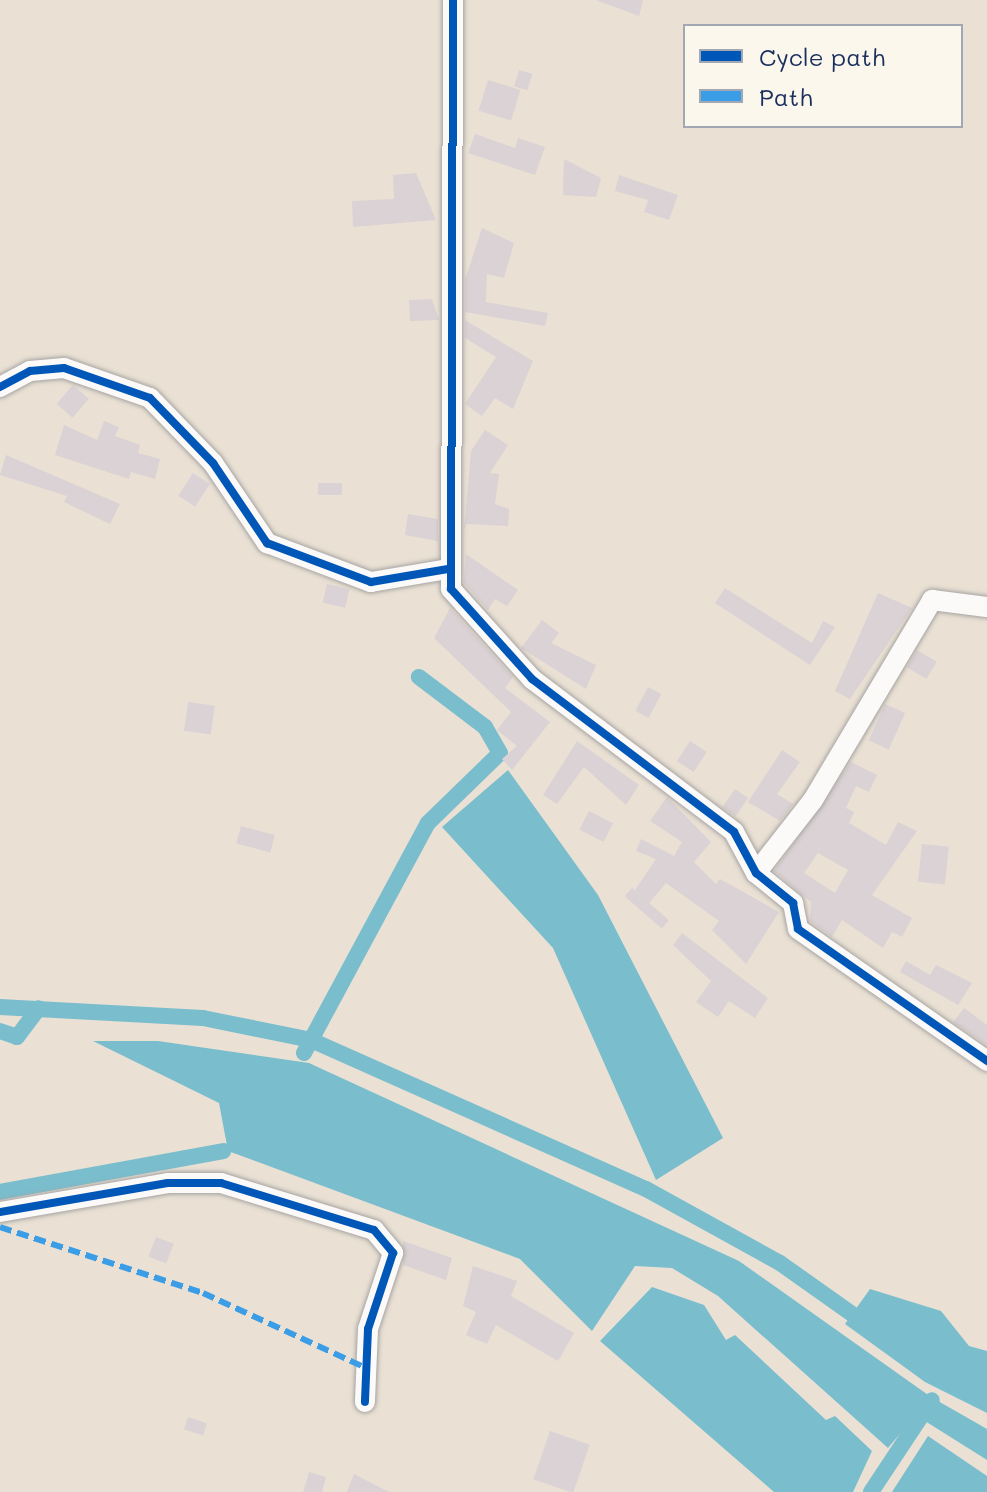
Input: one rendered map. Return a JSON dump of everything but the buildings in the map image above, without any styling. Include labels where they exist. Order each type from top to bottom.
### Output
[{"type":"street","points":[[453,0],[456,520],[448,569],[451,589],[532,679],[734,832],[756,873],[793,903],[798,929],[987,1061]]},
{"type":"street","points":[[0,387],[30,371],[64,368],[150,398],[213,463],[267,543],[371,582],[448,569]]},
{"type":"street","points":[[756,873],[813,800],[932,600],[987,607]]},
{"type":"street","points":[[0,1212],[168,1183],[221,1183],[374,1230],[393,1253],[368,1329],[365,1402]]},
{"type":"water","points":[[508,770],[598,895],[723,1138],[656,1180],[553,948],[442,827]]},
{"type":"water","points":[[93,1041],[158,1041],[309,1063],[739,1261],[931,1397],[888,1448],[718,1296],[672,1268],[635,1266],[592,1331],[520,1259],[228,1151],[219,1103]]},
{"type":"water","points":[[652,1287],[704,1305],[726,1340],[735,1335],[826,1420],[835,1416],[872,1451],[853,1492],[774,1492],[600,1341]]},
{"type":"water","points":[[870,1289],[941,1311],[969,1346],[987,1351],[987,1413],[925,1382],[845,1324]]},
{"type":"water","points":[[938,1401],[987,1429],[987,1460],[925,1421]]},
{"type":"water","points":[[928,1436],[987,1476],[987,1492],[892,1492]]},
{"type":"waterway","points":[[304,1053],[428,823],[500,753],[485,727],[419,677]]},
{"type":"waterway","points":[[0,1007],[203,1018],[311,1040],[646,1189],[780,1263],[869,1326]]},
{"type":"waterway","points":[[0,1031],[17,1037],[39,1008]]},
{"type":"waterway","points":[[0,1192],[223,1151]]},
{"type":"waterway","points":[[871,1492],[932,1400]]},
{"type":"marked path","points":[[0,1227],[203,1293],[362,1366]]},
{"type":"cycle path","points":[[453,0],[451,589],[532,679],[734,832],[756,873],[793,903],[798,929],[987,1061]]},
{"type":"cycle path","points":[[0,387],[30,371],[64,368],[150,398],[213,463],[267,543],[371,582],[448,569]]},
{"type":"cycle path","points":[[0,1212],[168,1183],[221,1183],[374,1230],[393,1253],[368,1329],[365,1402]]}]
